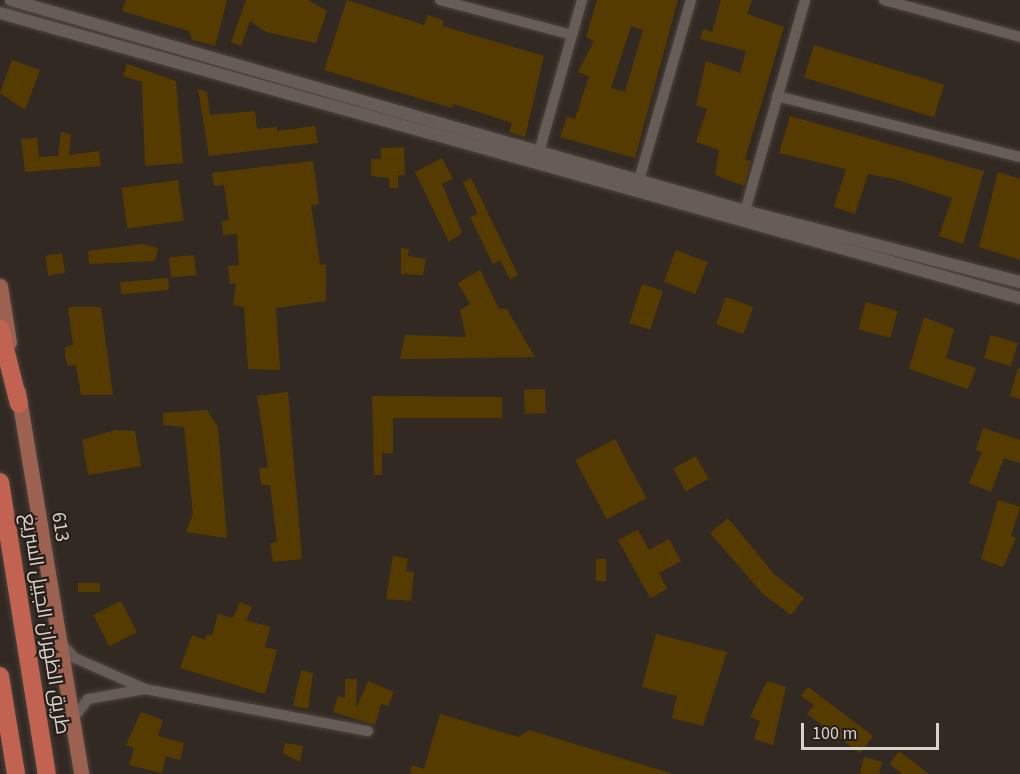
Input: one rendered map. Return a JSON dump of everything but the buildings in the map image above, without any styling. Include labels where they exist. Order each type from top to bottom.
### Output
[{"type":"highway","points":[[0,329],[19,404]]},
{"type":"highway","name":"طريق الظهران الجبيل السريع","points":[[0,482],[47,774]]},
{"type":"highway","points":[[0,676],[16,774]]},
{"type":"main road","name":"613","points":[[0,286],[72,731],[81,774]]},
{"type":"street","points":[[10,0],[745,211],[1020,282]]},
{"type":"street","points":[[440,0],[568,34]]},
{"type":"street","points":[[539,152],[568,34],[582,0]]},
{"type":"street","points":[[639,180],[692,0]]},
{"type":"street","points":[[745,211],[805,0]]},
{"type":"street","points":[[884,0],[1020,37]]},
{"type":"street","points":[[0,13],[1020,298]]},
{"type":"street","points":[[777,96],[1020,157]]},
{"type":"street","points":[[56,633],[75,658],[145,689],[368,731]]},
{"type":"street","points":[[72,731],[75,709],[88,699],[145,689]]}]
